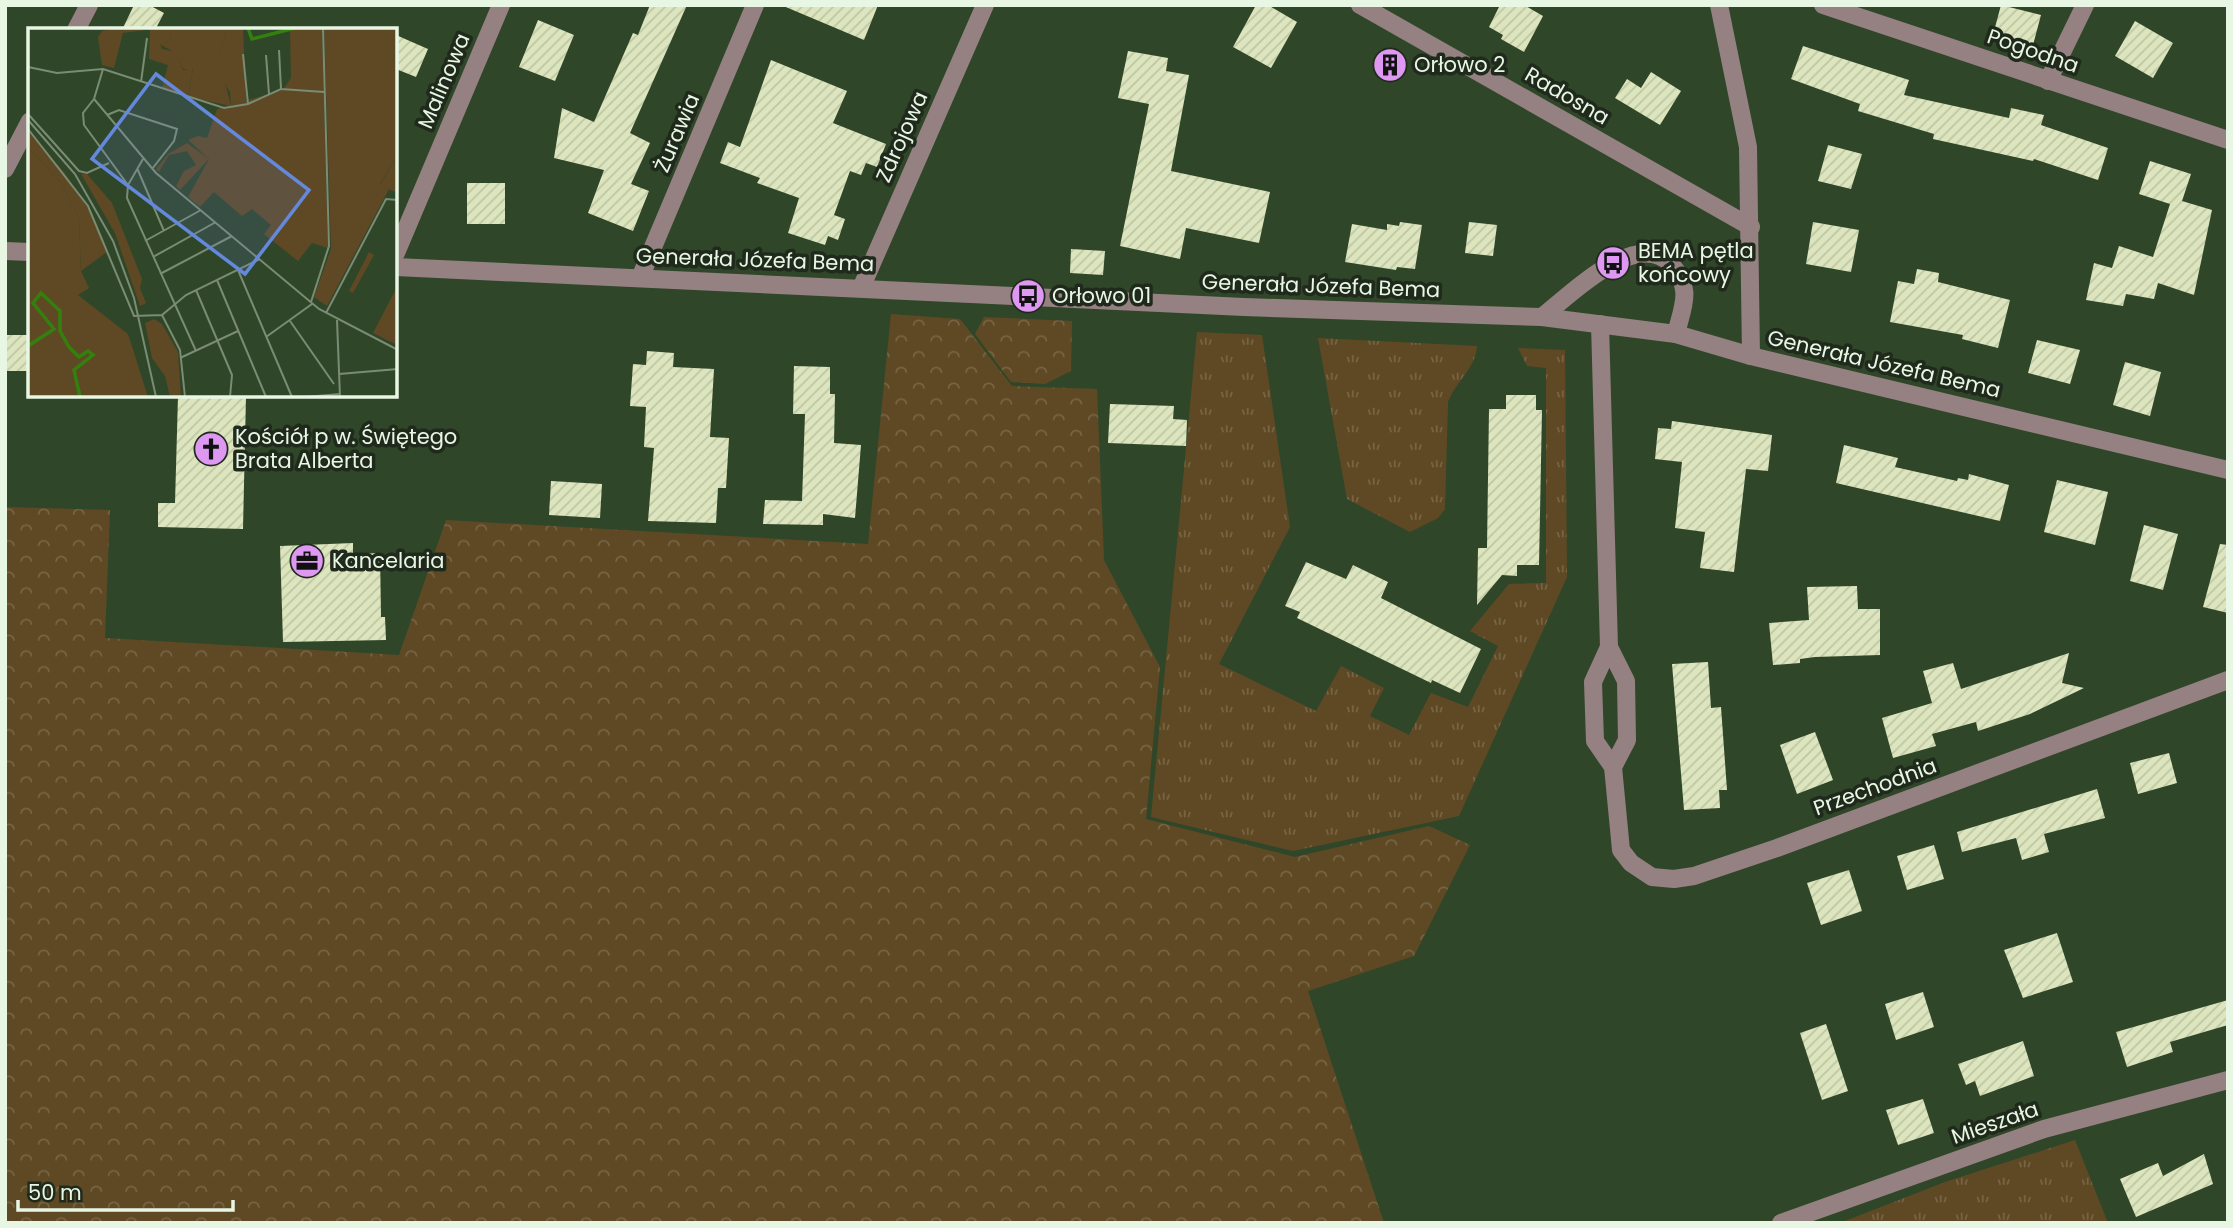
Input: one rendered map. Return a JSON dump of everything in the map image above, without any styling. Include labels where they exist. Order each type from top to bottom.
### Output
[{"type":"street","points":[[77,28],[89,5]]},
{"type":"street","name":"Malinowa","points":[[397,251],[501,5]]},
{"type":"street","name":"Żurawia","points":[[640,278],[755,5]]},
{"type":"street","name":"Zdrojowa","points":[[862,286],[985,5]]},
{"type":"street","name":"Radosna","points":[[1360,5],[1751,227]]},
{"type":"street","name":"Pogodna","points":[[1823,5],[2228,139]]},
{"type":"street","points":[[2048,81],[2085,5]]},
{"type":"street","points":[[1723,6],[1748,147],[1751,356]]},
{"type":"street","points":[[5,169],[28,125]]},
{"type":"street","points":[[5,251],[28,252]]},
{"type":"street","points":[[1542,317],[1613,263],[1627,255],[1646,253],[1667,260],[1685,284],[1686,292],[1676,334]]},
{"type":"street","name":"Generała Józefa Bema","points":[[397,267],[862,286],[1244,307],[1542,317],[1676,334],[1751,356],[2228,470]]},
{"type":"street","name":"Przechodnia","points":[[1600,324],[1609,647],[1626,681],[1627,740],[1613,767]]},
{"type":"street","name":"Przechodnia","points":[[1609,647],[1593,682],[1595,741],[1613,767],[1623,855],[1652,877],[1694,876],[1777,848],[2228,680]]},
{"type":"street","name":"Mieszała","points":[[1781,1223],[2045,1129],[2228,1080]]},
{"type":"green space","points":[[891,314],[960,319],[1012,386],[1097,389],[1104,560],[1160,667],[1146,819],[1295,857],[1429,826],[1470,845],[1414,956],[1308,991],[1384,1223],[5,1223],[5,507],[110,510],[105,638],[399,655],[446,520],[868,544]]},
{"type":"green space","points":[[984,317],[1072,321],[1071,371],[1045,384],[1011,382],[975,334]]},
{"type":"green space","points":[[1197,332],[1262,335],[1290,527],[1219,664],[1316,711],[1341,666],[1384,688],[1370,716],[1409,735],[1431,693],[1468,707],[1498,646],[1470,631],[1509,584],[1546,583],[1546,368],[1527,366],[1518,348],[1565,350],[1567,577],[1459,816],[1293,851],[1151,817]]},
{"type":"green space","points":[[1318,338],[1477,346],[1473,361],[1448,402],[1445,509],[1438,518],[1410,532],[1347,499]]},
{"type":"green space","points":[[2075,1140],[2108,1223],[1840,1223],[1945,1182]]},
{"type":"building","points":[[134,5],[149,5],[164,13],[156,28],[123,28]]},
{"type":"building","points":[[650,5],[687,5],[630,133],[650,143],[631,184],[649,191],[633,231],[588,213],[604,170],[554,158],[562,108],[594,122],[633,33],[638,35]]},
{"type":"building","points":[[781,5],[878,5],[864,40]]},
{"type":"building","points":[[1256,5],[1268,5],[1297,22],[1271,68],[1233,47]]},
{"type":"building","points":[[1500,5],[1524,5],[1543,16],[1524,52],[1501,39],[1503,35],[1489,27]]},
{"type":"building","points":[[2001,5],[2041,15],[2033,45],[1993,35]]},
{"type":"building","points":[[538,20],[574,35],[555,81],[519,67]]},
{"type":"building","points":[[2135,21],[2173,43],[2153,78],[2115,56]]},
{"type":"building","points":[[397,35],[428,49],[416,77],[397,69]]},
{"type":"building","points":[[1803,46],[1909,80],[1904,95],[2009,118],[2011,108],[2044,115],[2041,125],[2108,148],[2098,180],[2034,159],[2033,161],[1933,139],[1934,134],[1858,111],[1860,104],[1791,79]]},
{"type":"building","name":"Orłowo 2","points":[[1386,49],[1406,60],[1395,80],[1375,70]]},
{"type":"building","points":[[1128,51],[1168,58],[1166,71],[1189,75],[1171,171],[1270,192],[1259,243],[1186,228],[1180,259],[1120,246],[1149,104],[1118,98]]},
{"type":"building","points":[[771,60],[847,91],[833,123],[886,144],[877,167],[866,163],[861,175],[850,171],[834,215],[845,219],[838,240],[828,236],[825,245],[788,233],[799,198],[757,183],[760,178],[720,163],[728,142],[740,147]]},
{"type":"building","points":[[1651,72],[1681,91],[1660,125],[1615,98],[1627,79],[1641,88]]},
{"type":"building","points":[[1828,145],[1862,154],[1851,189],[1818,181]]},
{"type":"building","points":[[2150,161],[2191,174],[2182,201],[2212,210],[2194,295],[2158,283],[2154,299],[2126,294],[2123,306],[2086,300],[2094,263],[2112,268],[2119,246],[2153,257],[2170,204],[2139,194]]},
{"type":"building","points":[[467,183],[505,183],[505,224],[467,224]]},
{"type":"building","points":[[1400,222],[1422,225],[1415,269],[1397,267],[1396,270],[1345,262],[1352,224],[1387,230],[1387,224],[1399,226]]},
{"type":"building","points":[[1469,222],[1497,225],[1493,256],[1465,253]]},
{"type":"building","points":[[1813,222],[1859,230],[1851,272],[1806,264]]},
{"type":"building","points":[[1071,249],[1105,251],[1103,275],[1070,273]]},
{"type":"building","points":[[1917,269],[1939,273],[1938,282],[2010,300],[1998,348],[1962,339],[1963,335],[1890,322],[1898,281],[1914,284]]},
{"type":"building","points":[[6,335],[28,335],[28,371],[5,371]]},
{"type":"building","points":[[2037,340],[2080,350],[2070,384],[2028,373]]},
{"type":"building","points":[[647,351],[674,353],[673,367],[714,369],[710,437],[729,438],[726,488],[718,488],[716,523],[648,521],[654,448],[644,447],[646,407],[630,406],[633,364],[646,365]]},
{"type":"building","points":[[2125,362],[2161,372],[2150,416],[2113,405]]},
{"type":"building","points":[[794,366],[830,367],[830,394],[835,394],[834,443],[861,445],[855,518],[823,514],[823,525],[763,524],[765,500],[802,501],[805,414],[793,414]]},
{"type":"building","points":[[1506,395],[1536,395],[1536,410],[1542,410],[1539,565],[1517,565],[1517,576],[1502,575],[1477,605],[1478,548],[1487,548],[1489,409],[1506,409]]},
{"type":"building","name":"Kościół p w. Świętego Brata Alberta","points":[[178,397],[246,397],[243,529],[158,527],[158,503],[175,503]]},
{"type":"building","points":[[1110,404],[1174,406],[1173,419],[1187,420],[1186,446],[1108,443]]},
{"type":"building","points":[[1672,421],[1772,435],[1768,471],[1746,469],[1734,572],[1700,568],[1705,532],[1675,528],[1682,462],[1655,459],[1658,428],[1671,429]]},
{"type":"building","points":[[1844,445],[1898,458],[1895,467],[1957,481],[1958,478],[1968,480],[1969,474],[2009,485],[2000,521],[1836,483]]},
{"type":"building","points":[[2057,480],[2108,492],[2095,545],[2044,532]]},
{"type":"building","points":[[551,481],[602,484],[600,518],[549,515]]},
{"type":"building","points":[[2144,525],[2178,534],[2163,590],[2130,581]]},
{"type":"building","points":[[353,543],[353,554],[380,553],[381,617],[385,617],[386,640],[283,642],[280,546]]},
{"type":"building","points":[[2220,544],[2228,545],[2228,613],[2203,607]]},
{"type":"building","points":[[1306,562],[1346,579],[1353,565],[1388,582],[1381,598],[1481,649],[1460,693],[1432,680],[1431,683],[1297,618],[1300,612],[1285,606]]},
{"type":"building","points":[[1857,586],[1858,609],[1880,609],[1880,655],[1815,657],[1800,659],[1800,663],[1773,665],[1769,623],[1809,620],[1807,587]]},
{"type":"building","points":[[2069,653],[2062,683],[2084,688],[2030,714],[1978,731],[1976,722],[1932,734],[1936,746],[1893,758],[1882,718],[1932,703],[1923,671],[1953,663],[1961,689]]},
{"type":"building","points":[[1708,662],[1711,708],[1721,707],[1727,790],[1719,790],[1720,808],[1684,810],[1672,664]]},
{"type":"building","points":[[1815,732],[1833,780],[1797,794],[1780,745]]},
{"type":"building","points":[[2169,753],[2177,783],[2138,794],[2130,763]]},
{"type":"building","points":[[2097,789],[2105,818],[2044,834],[2049,852],[2022,860],[2016,838],[1962,852],[1957,832]]},
{"type":"building","points":[[1934,845],[1944,879],[1907,890],[1897,856]]},
{"type":"building","points":[[1849,870],[1862,911],[1821,925],[1807,883]]},
{"type":"building","points":[[2057,933],[2073,982],[2023,998],[2004,950]]},
{"type":"building","points":[[1923,992],[1934,1027],[1896,1040],[1885,1004]]},
{"type":"building","points":[[2228,1000],[2228,1025],[2170,1042],[2173,1052],[2127,1067],[2116,1032]]},
{"type":"building","points":[[1826,1024],[1848,1091],[1822,1100],[1800,1033]]},
{"type":"building","points":[[2023,1041],[2034,1076],[1980,1096],[1975,1081],[1966,1085],[1958,1064]]},
{"type":"building","points":[[1923,1099],[1934,1133],[1898,1145],[1886,1110]]},
{"type":"building","points":[[2204,1154],[2213,1184],[2136,1217],[2120,1179],[2158,1163],[2163,1176]]},
{"type":"place","name":"Orłowo 2","points":[[1390,65]]},
{"type":"place","name":"BEMA pętla końcowy","points":[[1613,263]]},
{"type":"place","name":"Orłowo 01","points":[[1028,296]]},
{"type":"place","name":"Kościół p w. Świętego Brata Alberta","points":[[211,449]]},
{"type":"place","name":"Kancelaria","points":[[307,561]]}]
